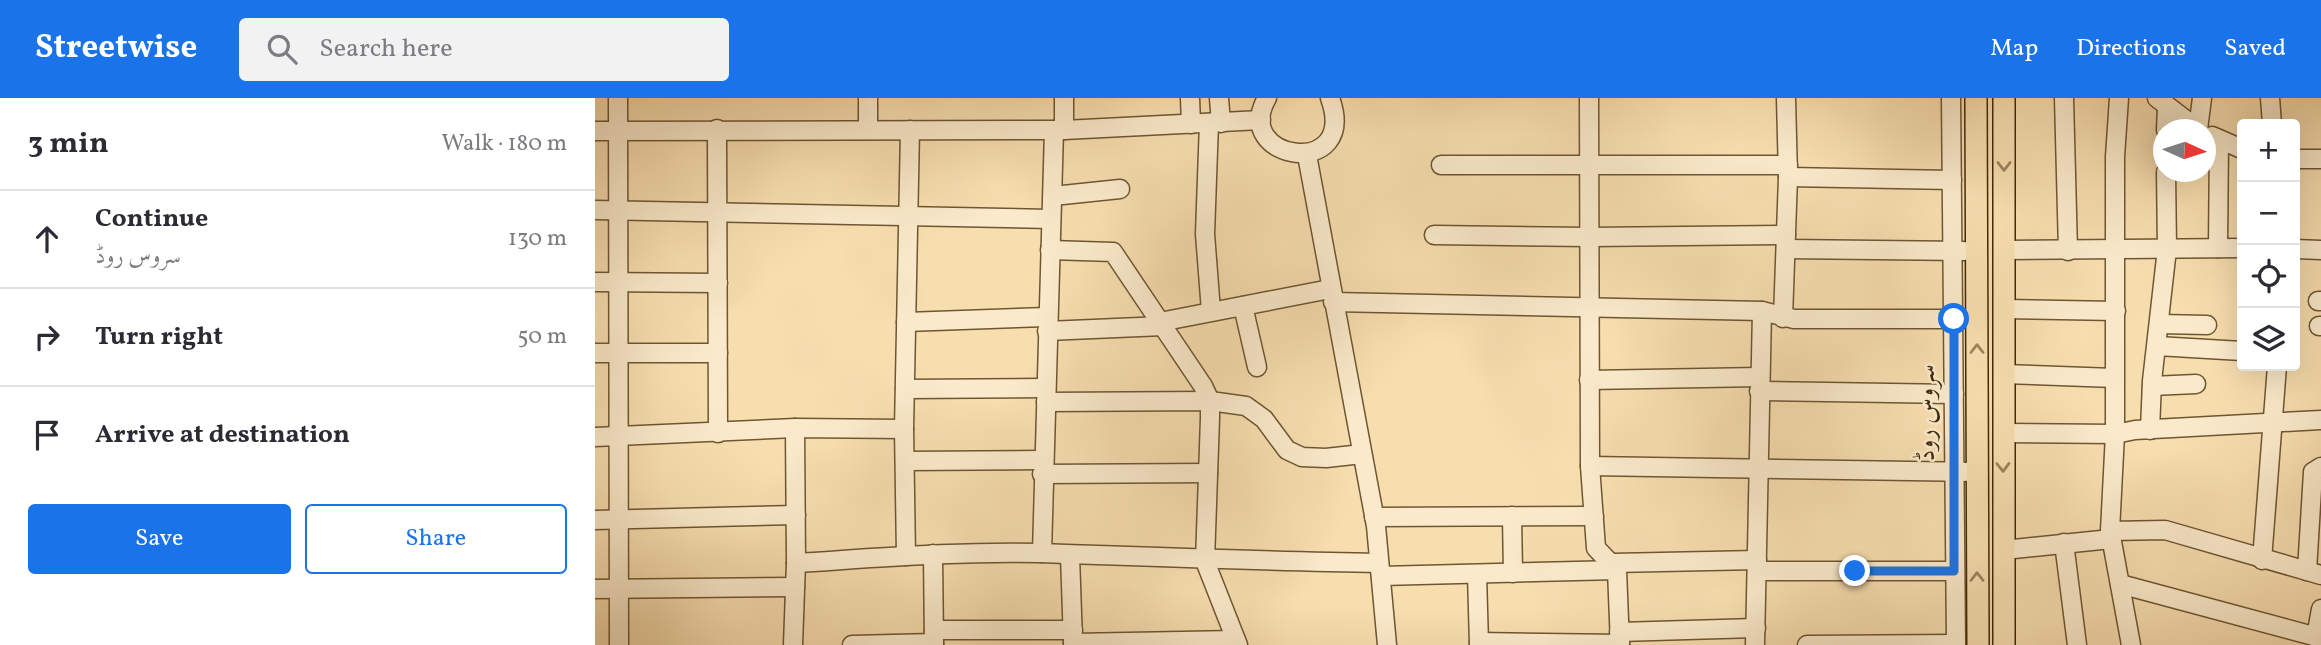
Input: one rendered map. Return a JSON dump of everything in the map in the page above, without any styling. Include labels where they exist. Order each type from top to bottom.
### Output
[{"type":"main road","points":[[1976,98],[1978,645]]},
{"type":"main road","points":[[2004,98],[2004,645]]},
{"type":"street","points":[[618,98],[619,645]]},
{"type":"street","points":[[868,98],[868,130]]},
{"type":"street","points":[[1042,553],[1050,219],[1064,98]]},
{"type":"street","points":[[1190,98],[1207,123]]},
{"type":"street","points":[[1211,311],[1205,234],[1207,123],[1219,98]]},
{"type":"street","points":[[1267,98],[1261,120],[1268,141],[1286,153],[1307,155],[1323,146],[1333,131],[1336,114],[1330,98]]},
{"type":"street","points":[[1589,98],[1590,466],[1596,548],[1615,566],[1620,640]]},
{"type":"street","points":[[1783,318],[1788,171],[1786,98]]},
{"type":"street","name":"سروس روڈ","points":[[1951,98],[1956,644]]},
{"type":"street","points":[[2064,98],[2068,251]]},
{"type":"street","points":[[2119,98],[2115,157],[2115,434],[2110,535],[2131,645]]},
{"type":"street","points":[[2199,119],[2202,98]]},
{"type":"street","points":[[2270,98],[2272,119]]},
{"type":"street","points":[[2162,102],[2185,119]]},
{"type":"street","points":[[595,131],[1059,130],[1261,120]]},
{"type":"street","points":[[717,129],[718,433]]},
{"type":"street","points":[[906,556],[904,429],[910,130]]},
{"type":"street","points":[[2216,139],[2237,147]]},
{"type":"street","points":[[1307,155],[1374,517],[1387,645]]},
{"type":"street","points":[[2300,159],[2321,159]]},
{"type":"street","points":[[1441,165],[1589,164],[1952,180]]},
{"type":"street","points":[[2150,430],[2152,386],[2167,249],[2166,182]]},
{"type":"street","points":[[2214,182],[2218,248]]},
{"type":"street","points":[[1053,196],[1120,189]]},
{"type":"street","points":[[595,210],[1050,219]]},
{"type":"street","points":[[1434,235],[1786,242],[1976,251]]},
{"type":"street","points":[[2004,250],[2237,248]]},
{"type":"street","points":[[2300,249],[2321,250]]},
{"type":"street","points":[[852,645],[934,639],[1237,643],[1205,561],[1210,401],[1162,324],[1112,252],[1049,250]]},
{"type":"street","points":[[595,282],[718,283]]},
{"type":"street","points":[[906,322],[1162,324],[1211,311],[1332,295],[1588,308],[1762,311],[1783,318],[1954,319]]},
{"type":"street","points":[[1243,306],[1257,367]]},
{"type":"street","points":[[2004,309],[2116,311]]},
{"type":"street","points":[[1477,574],[1479,644],[1756,637],[1762,311]]},
{"type":"street","points":[[2160,324],[2207,325]]},
{"type":"street","points":[[2157,346],[2237,352]]},
{"type":"street","points":[[595,354],[718,353]]},
{"type":"street","points":[[2262,560],[2275,423],[2277,371]]},
{"type":"street","points":[[2003,374],[2114,378]]},
{"type":"street","points":[[1589,380],[1760,384],[1954,394]]},
{"type":"street","points":[[2152,386],[2196,384]]},
{"type":"street","points":[[905,389],[1210,401],[1247,407],[1264,419],[1287,450],[1302,457],[1326,458],[1362,454]]},
{"type":"street","points":[[2003,433],[2115,434],[2321,420]]},
{"type":"street","points":[[595,437],[795,428],[904,429]]},
{"type":"street","points":[[793,645],[796,562],[795,428]]},
{"type":"street","points":[[905,461],[1208,473]]},
{"type":"street","points":[[1590,466],[1977,472]]},
{"type":"street","points":[[2004,550],[2165,530],[2314,573],[2313,472],[2321,467]]},
{"type":"street","points":[[595,520],[796,515]]},
{"type":"street","points":[[1512,516],[1513,573]]},
{"type":"street","points":[[1374,517],[1594,516]]},
{"type":"street","points":[[2064,543],[2077,645]]},
{"type":"street","points":[[796,562],[933,554],[1042,553],[1477,574],[1615,566],[1757,565],[1954,571]]},
{"type":"street","points":[[933,554],[934,639]]},
{"type":"street","points":[[1070,556],[1073,639]]},
{"type":"street","points":[[2120,584],[2319,638],[2321,609]]},
{"type":"street","points":[[595,589],[795,587]]},
{"type":"street","points":[[1807,645],[1956,644]]},
{"type":"route","points":[[1855,571],[1954,571],[1954,319]]}]
